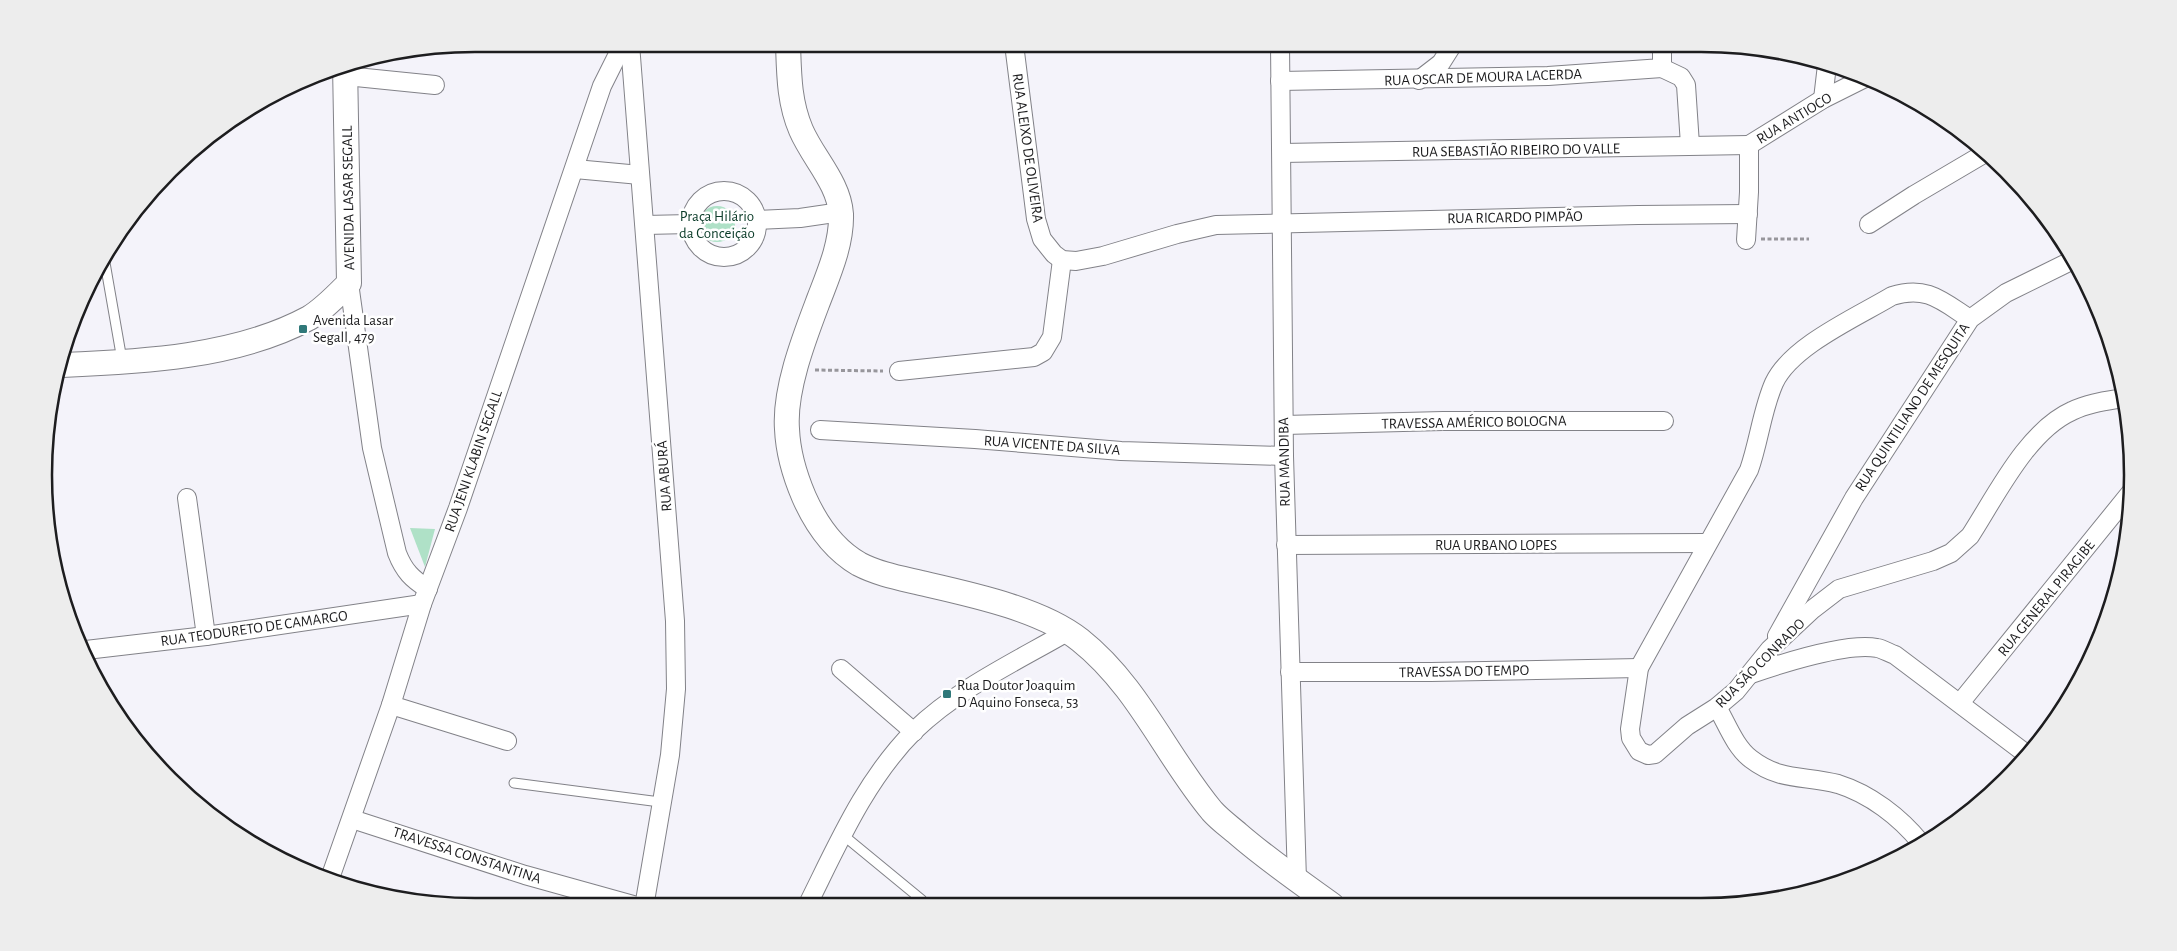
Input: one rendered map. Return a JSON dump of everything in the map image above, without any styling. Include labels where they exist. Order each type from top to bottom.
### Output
[{"type":"street","name":"RUA JENI KLABIN SEGALL","points":[[332,873],[391,705],[425,597],[575,169],[602,86],[618,52]]},
{"type":"street","name":"RUA ABURÁ","points":[[631,52],[675,620],[676,689],[670,755],[644,898]]},
{"type":"street","points":[[788,52],[789,85],[794,112],[802,133],[832,186],[841,212],[839,239],[796,370],[786,427],[790,458],[814,520],[841,551],[860,564],[890,575],[1003,604],[1067,632],[1103,660],[1134,698],[1215,815],[1322,898]]},
{"type":"street","name":"RUA ALEIXO DE OLIVEIRA","points":[[1015,52],[1036,219],[1048,248],[1062,260]]},
{"type":"street","name":"RUA MANDIBA","points":[[1280,52],[1284,456],[1297,880]]},
{"type":"street","points":[[1419,80],[1441,63],[1448,52]]},
{"type":"street","points":[[1662,52],[1662,68],[1681,77],[1686,84],[1690,146]]},
{"type":"street","name":"RUA OSCAR DE MOURA LACERDA","points":[[1280,81],[1419,80],[1548,76],[1662,68]]},
{"type":"street","name":"AVENIDA LASAR SEGALL","points":[[350,72],[435,85]]},
{"type":"street","points":[[1823,100],[1827,72]]},
{"type":"street","name":"AVENIDA LASAR SEGALL","points":[[67,365],[122,363],[192,354],[248,341],[286,328],[310,317],[349,283],[345,73]]},
{"type":"street","name":"RUA ANTIOCO","points":[[1750,145],[1823,100],[1857,83]]},
{"type":"street","points":[[1746,240],[1750,145]]},
{"type":"street","name":"RUA SEBASTIÃO RIBEIRO DO VALLE","points":[[1282,153],[1553,150],[1750,145]]},
{"type":"street","points":[[1869,224],[1979,156]]},
{"type":"street","points":[[575,169],[640,175]]},
{"type":"street","points":[[722,190],[737,193],[749,202],[757,220],[754,239],[748,247],[740,253],[721,257],[702,250],[696,243],[690,224],[696,205],[712,192],[722,190]]},
{"type":"street","points":[[757,220],[800,218],[841,212]]},
{"type":"street","name":"RUA RICARDO PIMPÃO","points":[[1282,222],[1748,214]]},
{"type":"street","points":[[899,371],[1034,358],[1043,352],[1052,337],[1062,260],[1076,261],[1103,256],[1200,228],[1282,222]]},
{"type":"street","points":[[645,224],[690,224]]},
{"type":"street","points":[[1970,319],[2006,293],[2067,263]]},
{"type":"street","points":[[349,283],[372,448],[397,553],[403,569],[425,597]]},
{"type":"street","name":"RUA QUINTILIANO DE MESQUITA","points":[[1655,754],[1648,755],[1640,750],[1631,738],[1630,729],[1639,668],[1706,543],[1749,470],[1758,446],[1768,399],[1774,383],[1784,366],[1794,356],[1892,296],[1916,291],[1931,294],[1970,319],[1854,498],[1770,649]]},
{"type":"street","name":"RUA SÃO CONRADO","points":[[1655,754],[1687,726],[1718,707],[1751,674],[1770,649],[1813,609],[1839,589],[1933,560],[1961,546],[1970,536],[2027,448],[2048,427],[2070,411],[2096,402],[2117,399]]},
{"type":"street","name":"TRAVESSA AMÉRICO BOLOGNA","points":[[1284,425],[1664,421]]},
{"type":"street","name":"RUA VICENTE DA SILVA","points":[[820,430],[975,439],[1121,451],[1284,456]]},
{"type":"street","points":[[187,498],[206,636]]},
{"type":"street","name":"RUA GENERAL PIRAGIBE","points":[[1960,703],[2124,501]]},
{"type":"street","name":"RUA URBANO LOPES","points":[[1286,545],[1706,543]]},
{"type":"street","name":"RUA TEODURETO DE CAMARGO","points":[[90,649],[206,636],[425,597]]},
{"type":"street","points":[[811,898],[843,835],[882,770],[914,732],[966,690],[1067,632]]},
{"type":"street","points":[[1751,674],[1795,659],[1857,648],[1877,648],[1895,655],[2022,751]]},
{"type":"street","name":"TRAVESSA DO TEMPO","points":[[1290,672],[1431,672],[1639,668]]},
{"type":"street","points":[[841,669],[914,732]]},
{"type":"street","points":[[391,705],[507,741]]},
{"type":"street","points":[[1718,707],[1742,749],[1750,758],[1777,774],[1836,784],[1859,792],[1884,808],[1910,829],[1918,839]]},
{"type":"street","name":"TRAVESSA CONSTANTINA","points":[[352,819],[525,875],[609,898]]},
{"type":"lane","points":[[106,269],[122,363]]},
{"type":"lane","points":[[514,783],[660,802]]},
{"type":"lane","points":[[843,835],[920,898]]},
{"type":"path","points":[[1746,240],[1809,238]]},
{"type":"path","points":[[796,370],[899,371]]},
{"type":"green space","name":"Praça Hilário da Conceição","points":[[717,206],[729,212],[735,224],[729,236],[717,242],[705,236],[699,224],[705,212]]},
{"type":"green space","points":[[410,528],[435,529],[425,567]]},
{"type":"place","name":"Avenida Lasar Segall, 479","points":[[303,329]]},
{"type":"place","name":"Rua Doutor Joaquim D Aquino Fonseca, 53","points":[[947,694]]}]
